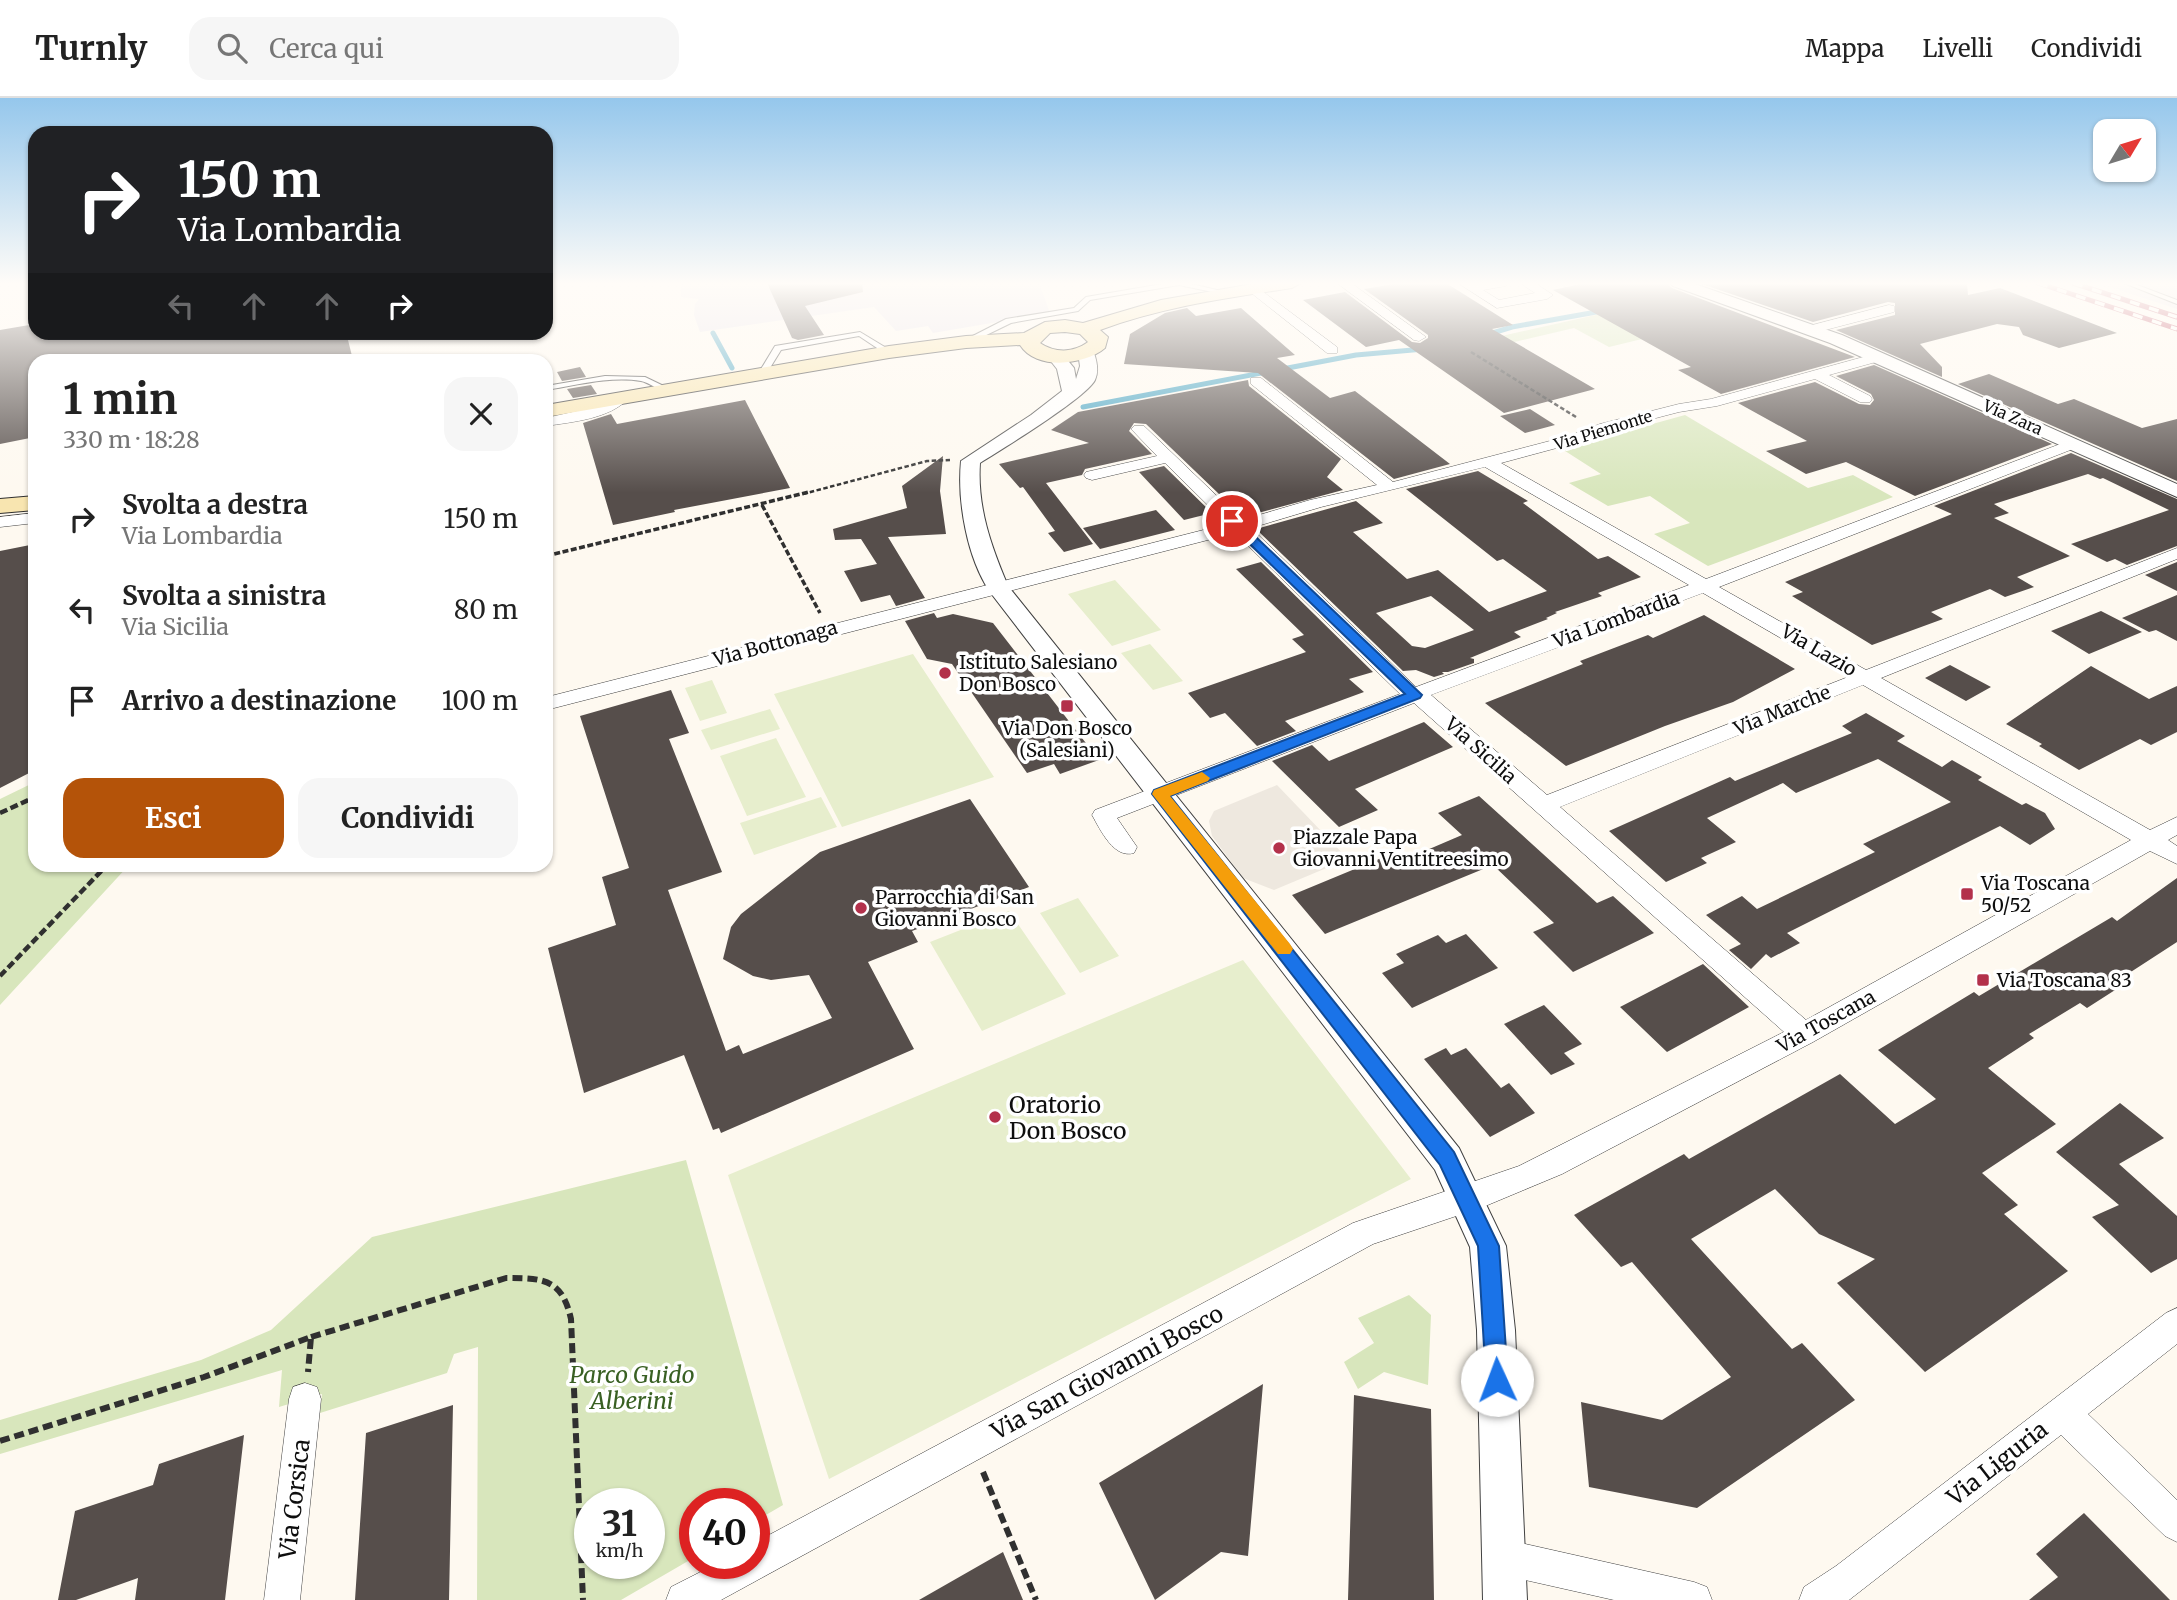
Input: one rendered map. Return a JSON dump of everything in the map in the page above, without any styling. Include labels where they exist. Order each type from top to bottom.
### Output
[{"type":"main road","points":[[553,410],[882,353]]},
{"type":"main road","points":[[1048,353],[1074,353]]},
{"type":"main road","points":[[0,493],[28,491]]},
{"type":"main road","points":[[0,506],[28,504]]},
{"type":"street","points":[[1086,353],[1086,380],[1037,419],[971,461],[968,482],[983,553],[998,587],[1447,1158],[1488,1246],[1496,1330],[1505,1600]]},
{"type":"street","name":"Via Zara","points":[[1868,353],[2177,491]]},
{"type":"street","points":[[1054,355],[1065,368],[1071,392]]},
{"type":"street","name":"Via Piemonte","points":[[998,587],[1238,527],[1294,512],[1316,503],[1487,462],[1679,408],[1712,403],[1878,357]]},
{"type":"street","points":[[1818,375],[1865,398]]},
{"type":"street","points":[[1256,381],[1388,486]]},
{"type":"street","points":[[553,421],[598,412],[622,398]]},
{"type":"street","name":"Via Sicilia","points":[[1139,429],[1394,679],[1427,702],[1804,1034]]},
{"type":"street","name":"Via Lombardia","points":[[1160,794],[1704,585],[1853,531],[2073,444]]},
{"type":"street","points":[[1092,475],[1168,458]]},
{"type":"street","name":"Via Lazio","points":[[1487,462],[2177,856]]},
{"type":"street","points":[[0,522],[28,519]]},
{"type":"street","name":"Via Marche","points":[[1543,805],[2177,553]]},
{"type":"street","name":"Via Bottonaga","points":[[554,702],[998,587]]},
{"type":"street","points":[[1126,848],[1102,815],[1160,794]]},
{"type":"street","name":"Via Toscana","points":[[1467,1200],[1512,1185],[1552,1166],[1804,1034],[2177,825]]},
{"type":"street","name":"Via San Giovanni Bosco","points":[[770,1554],[1364,1233],[1424,1211],[1467,1200]]},
{"type":"street","name":"Via Liguria","points":[[1817,1600],[1849,1579],[2177,1324]]},
{"type":"street","name":"Via Corsica","points":[[282,1600],[305,1399]]},
{"type":"street","points":[[2062,1412],[2177,1524]]},
{"type":"street","points":[[1503,1557],[1694,1600]]},
{"type":"street","name":"Via San Giovanni Bosco","points":[[684,1600],[724,1579]]},
{"type":"lane","points":[[553,387],[605,378],[645,379],[668,390]]},
{"type":"path","points":[[1473,353],[1597,431]]},
{"type":"path","points":[[553,554],[943,459]]},
{"type":"path","points":[[762,505],[829,629]]},
{"type":"path","points":[[0,813],[28,800]]},
{"type":"path","points":[[0,976],[100,872]]},
{"type":"path","points":[[0,1441],[204,1377],[311,1337],[506,1278],[525,1278],[551,1285],[565,1296],[571,1319],[583,1600]]},
{"type":"path","points":[[305,1399],[311,1337]]},
{"type":"path","points":[[972,1445],[1036,1600]]},
{"type":"green space","points":[[1685,415],[1808,488],[1853,475],[1893,497],[1708,566],[1654,534],[1690,523],[1650,496],[1608,506],[1569,483],[1601,474],[1562,449]]},
{"type":"green space","points":[[1115,580],[1161,630],[1112,646],[1068,594]]},
{"type":"green space","points":[[1150,644],[1183,681],[1153,690],[1121,653]]},
{"type":"green space","points":[[913,654],[994,777],[842,827],[774,694]]},
{"type":"green space","points":[[712,680],[727,713],[700,721],[685,688]]},
{"type":"green space","points":[[770,709],[780,729],[711,750],[701,730]]},
{"type":"green space","points":[[776,738],[806,797],[747,816],[720,756]]},
{"type":"green space","points":[[28,785],[28,872],[123,872],[0,1005],[0,799]]},
{"type":"green space","points":[[821,797],[837,827],[754,855],[740,823]]},
{"type":"green space","points":[[1078,898],[1119,956],[1080,973],[1040,913]]},
{"type":"green space","points":[[1009,911],[1066,994],[982,1031],[930,942]]},
{"type":"green space","points":[[1243,960],[1411,1179],[829,1479],[728,1175]]},
{"type":"green space","name":"Parco Guido Alberini","points":[[686,1160],[783,1505],[770,1513],[770,1488],[679,1488],[679,1566],[665,1574],[665,1488],[574,1488],[574,1579],[657,1579],[621,1600],[477,1600],[478,1347],[454,1354],[447,1373],[320,1413],[322,1394],[279,1407],[282,1370],[0,1454],[0,1420],[201,1360],[271,1330],[372,1237]]},
{"type":"green space","points":[[1409,1295],[1431,1315],[1428,1385],[1384,1372],[1358,1389],[1344,1362],[1374,1343],[1358,1318]]},
{"type":"shaded area","name":"Piazzale Papa Giovanni Ventitreesimo","points":[[1277,785],[1348,859],[1274,890],[1243,878],[1212,836],[1209,821],[1214,811]]},
{"type":"building","points":[[0,353],[351,353],[28,354],[28,438],[0,444]]},
{"type":"building","points":[[1126,353],[1293,353],[1295,355],[1277,358],[1330,398],[1355,391],[1450,464],[1394,479],[1258,373],[1124,364]]},
{"type":"building","points":[[1418,353],[1533,353],[1595,389],[1504,413]]},
{"type":"building","points":[[1666,353],[1845,353],[1855,357],[1721,394],[1678,370],[1691,367]]},
{"type":"building","points":[[1888,353],[1929,353],[1942,367],[1942,377]]},
{"type":"building","points":[[1874,365],[2052,444],[1915,496],[1846,462],[1806,474],[1766,451],[1807,441],[1738,403],[1815,382],[1859,404],[1870,405],[1874,400],[1871,394],[1836,376]]},
{"type":"building","points":[[580,367],[586,377],[562,381],[557,372]]},
{"type":"building","points":[[1989,374],[2058,404],[2074,399],[2142,428],[2177,419],[2177,481],[1958,384]]},
{"type":"building","points":[[1248,380],[1249,386],[1341,459],[1327,477],[1343,490],[1243,517],[1146,424],[1134,423],[1129,431],[1152,454],[1085,469],[1082,475],[1046,483],[1093,544],[1064,552],[1048,533],[1055,531],[1023,487],[1020,488],[999,464],[1089,443],[1051,430],[1078,412]]},
{"type":"building","points":[[591,385],[597,394],[573,398],[567,389]]},
{"type":"building","points":[[745,400],[790,488],[674,510],[675,512],[613,525],[583,423],[611,414],[617,424]]},
{"type":"building","points":[[1530,409],[1555,425],[1525,433],[1500,416]]},
{"type":"building","points":[[2071,453],[2177,499],[2177,546],[2127,565],[2115,559],[2107,562],[2071,544],[2169,510],[2103,478],[2088,474],[1994,504],[2009,513],[1994,518],[2070,556],[2017,577],[2034,587],[2005,597],[1990,589],[1931,612],[1943,619],[1872,645],[1792,596],[1803,592],[1785,582],[1952,514],[1934,506]]},
{"type":"building","points":[[943,456],[940,491],[946,534],[888,537],[925,598],[896,606],[890,595],[861,602],[844,571],[877,564],[861,539],[835,540],[833,529],[907,508],[902,486]]},
{"type":"building","points":[[1164,466],[1212,513],[1184,520],[1139,472]]},
{"type":"building","points":[[1478,471],[1528,501],[1523,503],[1598,559],[1608,556],[1641,577],[1598,593],[1602,596],[1555,612],[1557,613],[1546,618],[1548,619],[1514,632],[1521,637],[1470,658],[1474,659],[1474,663],[1434,677],[1416,670],[1403,671],[1256,529],[1356,501],[1383,523],[1353,532],[1407,579],[1438,570],[1489,612],[1547,591],[1503,559],[1497,561],[1406,489]],"holes":[[[1431,596],[1474,630],[1425,648],[1412,646],[1376,613]]]},
{"type":"building","points":[[1156,510],[1175,530],[1100,549],[1083,528]]},
{"type":"building","points":[[28,545],[28,774],[0,788],[0,551]]},
{"type":"building","points":[[1261,562],[1373,672],[1349,679],[1364,692],[1285,721],[1296,731],[1257,746],[1225,713],[1210,718],[1188,693],[1306,652],[1292,639],[1304,635],[1236,569]]},
{"type":"building","points":[[2177,562],[2177,591],[2145,575]]},
{"type":"building","points":[[2177,595],[2177,641],[2156,630],[2149,632],[2122,618]]},
{"type":"building","points":[[2101,611],[2142,632],[2089,654],[2051,631]]},
{"type":"building","points":[[934,613],[937,618],[953,614],[993,623],[1099,760],[1060,774],[1054,764],[1027,773],[952,664],[927,659],[905,621]]},
{"type":"building","points":[[1704,615],[1795,669],[1733,702],[1566,766],[1485,703],[1583,664],[1580,661],[1648,635],[1653,638]]},
{"type":"building","points":[[1950,665],[1991,687],[1966,701],[1925,678]]},
{"type":"building","points":[[2091,666],[2149,699],[2177,686],[2177,732],[2151,745],[2140,739],[2079,770],[2039,746],[2042,744],[2006,724]]},
{"type":"building","points":[[671,690],[689,733],[669,739],[722,872],[668,890],[726,1051],[739,1045],[743,1054],[832,1018],[809,975],[771,980],[753,976],[723,959],[731,927],[741,914],[820,852],[970,799],[1029,887],[912,931],[918,942],[868,962],[914,1049],[721,1133],[719,1128],[713,1130],[684,1055],[584,1093],[548,948],[616,925],[602,877],[629,868],[580,716]]},
{"type":"building","points":[[1866,713],[1905,736],[1897,741],[1942,767],[1952,760],[1982,777],[1978,780],[2022,805],[2026,803],[2045,813],[2055,829],[2030,845],[2000,826],[1787,933],[1800,943],[1771,958],[1766,954],[1751,969],[1729,950],[1741,944],[1706,915],[1742,896],[1757,909],[1875,852],[1863,844],[1951,802],[1878,759],[1796,793],[1783,783],[1707,818],[1736,842],[1701,858],[1707,863],[1666,882],[1609,831],[1730,777],[1735,781],[1852,733],[1842,726]]},
{"type":"building","points":[[1424,722],[1453,747],[1355,789],[1378,810],[1339,827],[1272,761],[1312,745],[1329,761]]},
{"type":"building","points":[[1479,796],[1597,903],[1613,896],[1654,933],[1573,972],[1533,932],[1554,923],[1493,865],[1325,934],[1292,895],[1391,854],[1399,862],[1462,835],[1438,813]]},
{"type":"building","points":[[2177,878],[2177,942],[2120,979],[2126,983],[2087,1008],[2080,1003],[2029,1034],[2034,1038],[1988,1068],[2056,1124],[1982,1173],[2018,1205],[2004,1214],[2068,1271],[1925,1372],[1837,1283],[1875,1259],[1819,1234],[1775,1189],[1691,1239],[1792,1349],[1802,1343],[1855,1400],[1697,1508],[1589,1487],[1581,1402],[1662,1420],[1731,1377],[1632,1262],[1621,1267],[1574,1215],[1684,1154],[1689,1159],[1840,1074],[1895,1124],[1936,1099],[1878,1050],[1974,992],[1979,996],[2112,917],[2117,921]]},
{"type":"building","points":[[1466,934],[1498,968],[1412,1008],[1382,973],[1404,963],[1396,954],[1438,935],[1446,943]]},
{"type":"building","points":[[1703,964],[1749,1007],[1667,1052],[1620,1007]]},
{"type":"building","points":[[1544,1005],[1582,1044],[1564,1053],[1575,1064],[1551,1075],[1504,1024]]},
{"type":"building","points":[[1446,1048],[1451,1055],[1466,1048],[1501,1088],[1509,1083],[1535,1113],[1490,1137],[1424,1059]]},
{"type":"building","points":[[2120,1103],[2164,1138],[2119,1164],[2177,1216],[2177,1259],[2151,1273],[2092,1217],[2119,1205],[2056,1152]]},
{"type":"building","points":[[1263,1384],[1248,1556],[1221,1552],[1155,1600],[1099,1483]]},
{"type":"building","points":[[1354,1395],[1431,1409],[1434,1600],[1348,1600]]},
{"type":"building","points":[[453,1405],[449,1600],[355,1600],[366,1433]]},
{"type":"building","points":[[244,1435],[225,1600],[135,1600],[138,1578],[76,1600],[58,1600],[75,1511],[153,1485],[159,1464]]},
{"type":"building","points":[[2084,1513],[2170,1600],[2029,1600],[2058,1577],[2036,1554]]},
{"type":"building","points":[[1003,1552],[1023,1600],[919,1600]]},
{"type":"waterway","points":[[724,353],[732,368]]},
{"type":"waterway","points":[[1083,407],[1378,353]]},
{"type":"slow traffic","points":[[1202,778],[1160,794],[1284,949]]},
{"type":"place","name":"Istituto Salesiano Don Bosco","points":[[945,673]]},
{"type":"place","name":"Via Don Bosco (Salesiani)","points":[[1067,706]]},
{"type":"place","name":"Piazzale Papa Giovanni Ventitreesimo","points":[[1279,848]]},
{"type":"place","name":"Via Toscana 50/52","points":[[1967,894]]},
{"type":"place","name":"Parrocchia di San Giovanni Bosco","points":[[861,908]]},
{"type":"place","name":"Via Toscana 83","points":[[1983,980]]},
{"type":"place","name":"Oratorio Don Bosco","points":[[995,1117]]},
{"type":"route","points":[[1232,521],[1394,679],[1415,695],[1160,794],[1447,1158],[1488,1246],[1496,1330],[1497,1380]]}]
